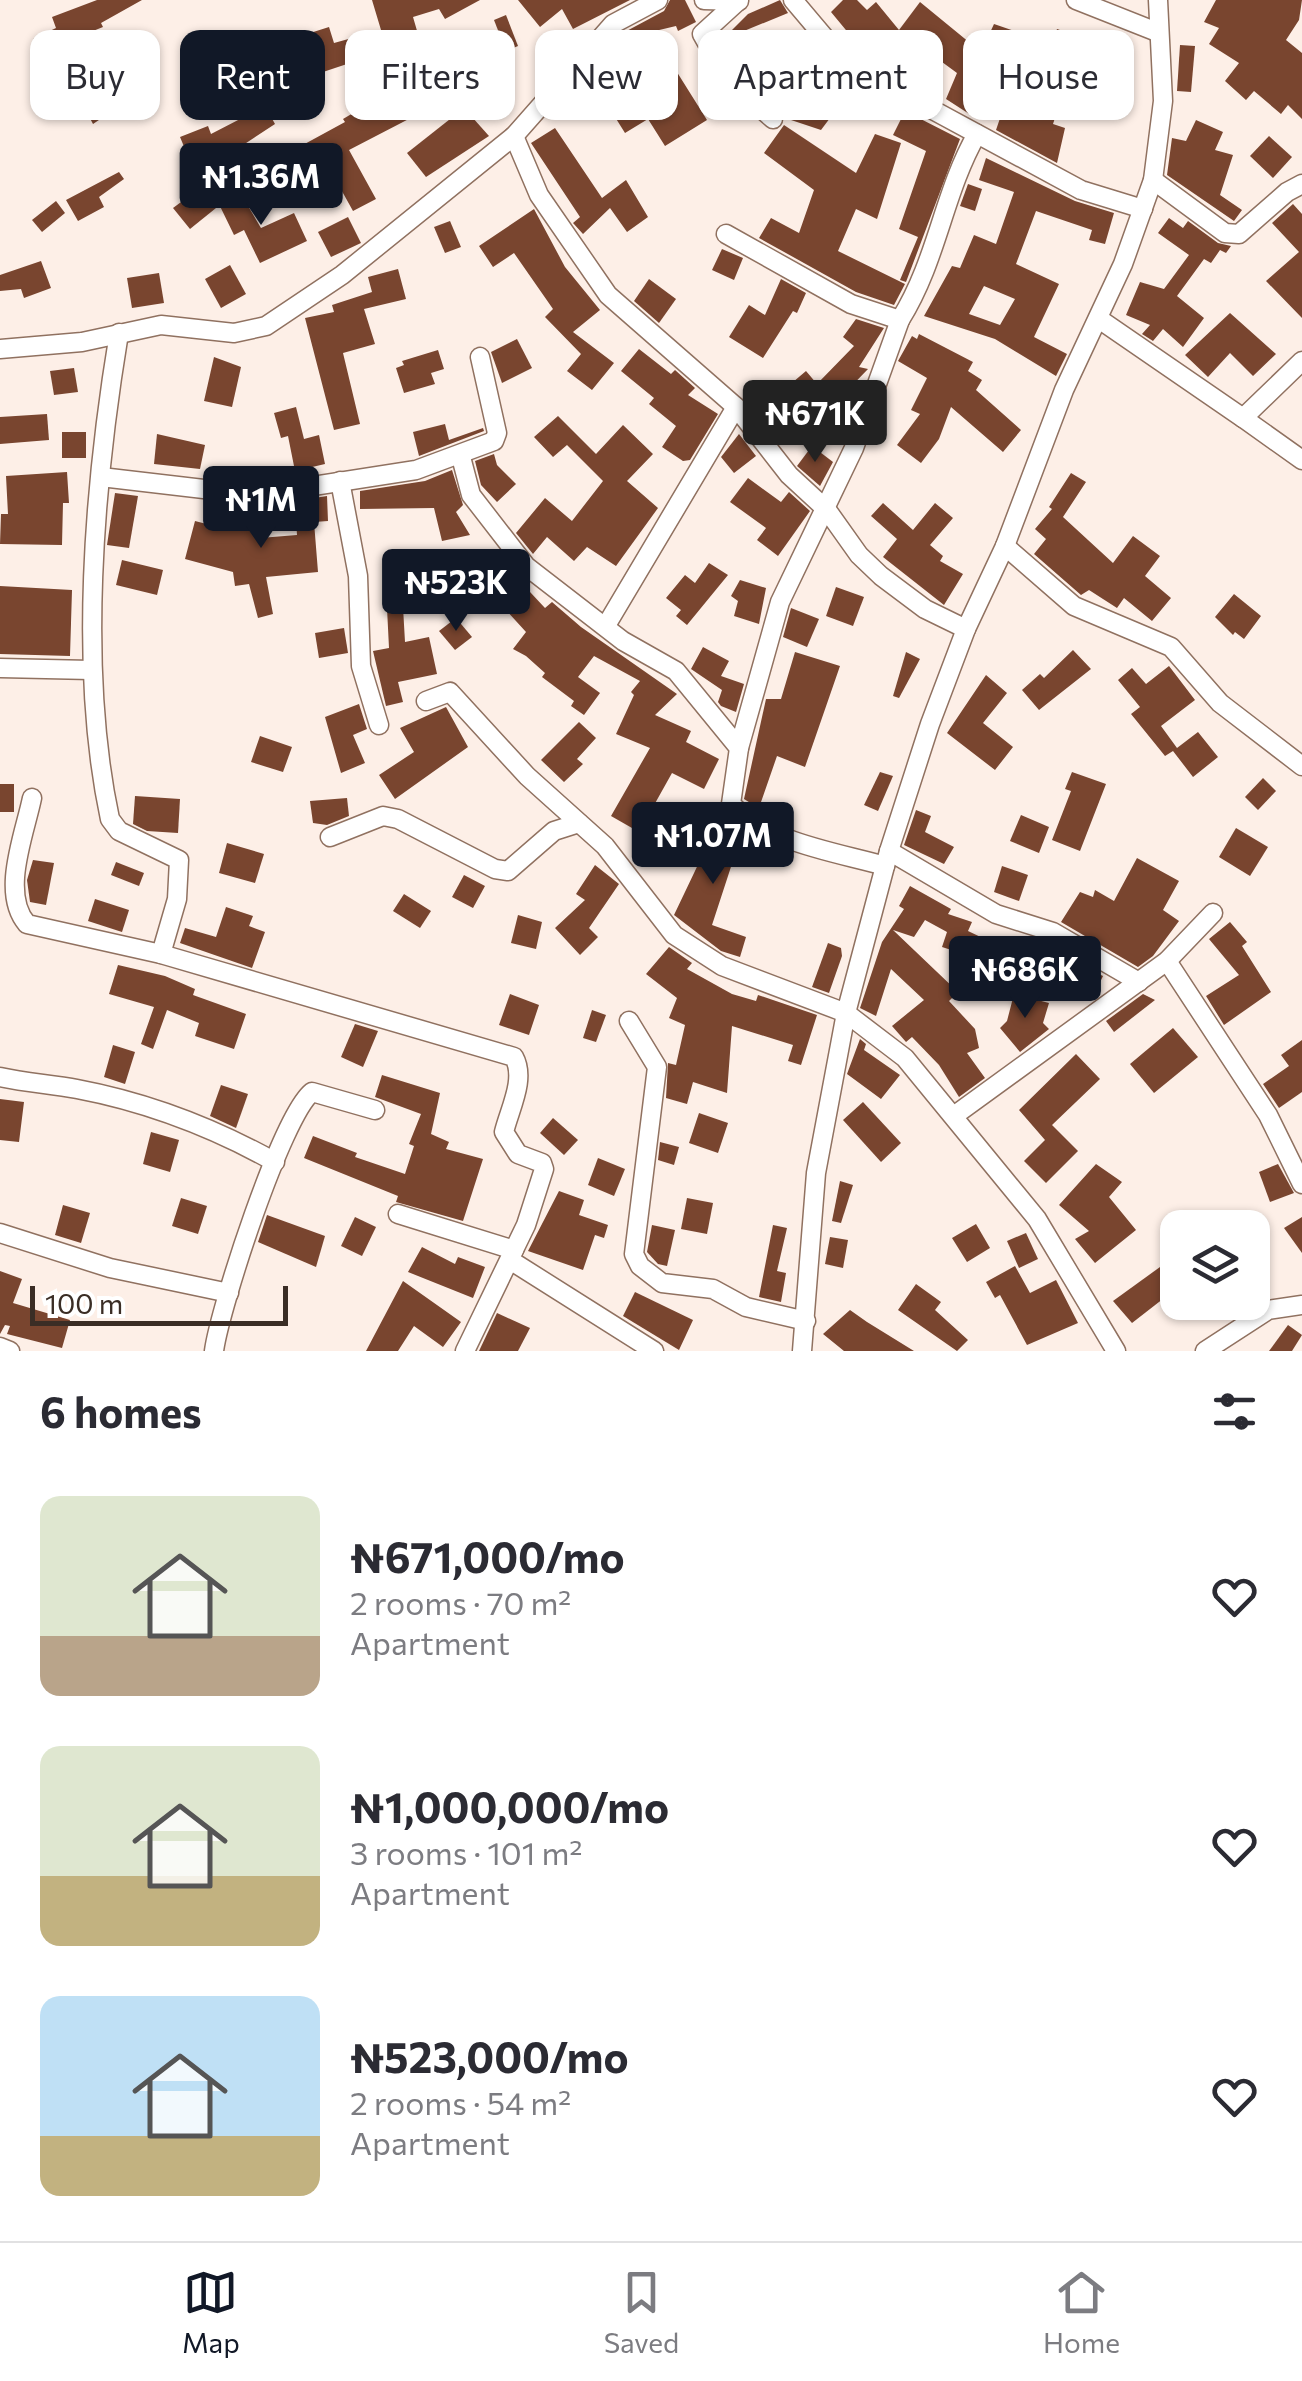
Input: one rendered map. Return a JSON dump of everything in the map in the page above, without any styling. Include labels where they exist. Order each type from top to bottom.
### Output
[{"type":"street","points":[[0,349],[161,326],[234,333],[266,326],[342,275],[514,136],[612,24],[658,0]]},
{"type":"street","points":[[704,0],[741,1]]},
{"type":"street","points":[[794,0],[842,58],[1081,190],[1142,210]]},
{"type":"street","points":[[1076,0],[1157,32]]},
{"type":"street","points":[[802,1351],[816,1173],[846,1013],[887,858],[966,629],[1006,546],[1064,390],[1099,320],[1152,180],[1162,101],[1158,0]]},
{"type":"street","points":[[707,30],[741,1]]},
{"type":"street","points":[[977,134],[961,166],[922,283],[900,320],[828,510],[780,602],[739,748],[731,804],[740,814],[787,838],[887,858],[996,914],[1053,932],[1140,982]]},
{"type":"street","points":[[514,136],[539,196],[608,295],[736,407],[789,475],[828,510],[860,555],[881,576],[925,609],[966,629]]},
{"type":"street","points":[[1152,180],[1225,233],[1239,234],[1302,184]]},
{"type":"street","points":[[726,234],[851,304],[900,320]]},
{"type":"street","points":[[1099,320],[1302,460]]},
{"type":"street","points":[[119,334],[101,477],[91,670],[110,818],[120,831],[179,860],[176,899],[161,954]]},
{"type":"street","points":[[101,477],[256,495],[416,470],[461,457],[494,442],[497,433],[480,357]]},
{"type":"street","points":[[1242,418],[1302,360]]},
{"type":"street","points":[[606,624],[736,407]]},
{"type":"street","points":[[461,457],[472,496],[526,566],[624,641],[676,671],[739,748]]},
{"type":"street","points":[[340,482],[358,576],[361,666],[379,724]]},
{"type":"street","points":[[1006,546],[1074,606],[1171,647],[1220,704],[1302,766]]},
{"type":"street","points":[[0,668],[91,670]]},
{"type":"street","points":[[426,700],[450,692],[458,696],[480,728],[604,846],[674,935],[702,956],[846,1013],[905,1058],[1037,1219],[1116,1351]]},
{"type":"street","points":[[32,798],[16,874],[21,917],[27,924],[161,954],[514,1057],[520,1068],[518,1084],[504,1132],[518,1154],[542,1163],[544,1169],[512,1255],[466,1351]]},
{"type":"street","points":[[330,837],[383,816],[398,818],[495,870],[508,870],[554,831],[579,823]]},
{"type":"street","points":[[955,1115],[1167,961],[1212,913]]},
{"type":"street","points":[[1167,961],[1268,1115],[1302,1184]]},
{"type":"street","points":[[628,1022],[650,1049],[657,1067],[635,1242],[640,1266],[662,1283],[713,1290],[746,1307],[806,1320]]},
{"type":"street","points":[[0,1077],[76,1088],[154,1108],[241,1143],[275,1162]]},
{"type":"street","points":[[214,1351],[229,1293],[275,1162],[302,1100],[312,1092],[375,1110]]},
{"type":"street","points":[[398,1214],[512,1255],[654,1351]]},
{"type":"street","points":[[0,1234],[110,1268],[229,1293]]},
{"type":"street","points":[[1205,1351],[1268,1310],[1302,1305]]},
{"type":"street","points":[[0,1347],[10,1351]]},
{"type":"building","points":[[97,0],[142,0],[96,30],[52,30],[56,28],[52,17]]},
{"type":"building","points":[[372,0],[480,0],[445,19],[439,9],[413,17],[417,30],[381,30]]},
{"type":"building","points":[[518,0],[630,0],[573,29],[562,9],[540,27]]},
{"type":"building","points":[[670,0],[685,0],[696,22],[678,31],[676,26],[628,30],[664,11]]},
{"type":"building","points":[[780,0],[788,13],[746,30],[732,30],[748,14]]},
{"type":"building","points":[[843,0],[857,0],[867,10],[876,2],[899,30],[846,30],[831,12]]},
{"type":"building","points":[[1216,0],[1302,0],[1299,20],[1286,40],[1302,53],[1302,119],[1288,105],[1281,114],[1254,91],[1246,100],[1225,81],[1239,63],[1209,44],[1219,28],[1204,22]]},
{"type":"building","points":[[920,2],[963,37],[963,110],[946,99],[957,73],[943,63],[943,30],[899,30]]},
{"type":"building","points":[[506,15],[512,30],[498,30],[494,20]]},
{"type":"building","points":[[329,27],[334,43],[345,40],[345,65],[325,71],[325,30],[320,30]]},
{"type":"building","points":[[1180,45],[1195,46],[1191,92],[1177,91]]},
{"type":"building","points":[[678,74],[698,106],[698,120],[707,120],[665,146],[649,120],[678,120]]},
{"type":"building","points":[[343,119],[407,120],[349,150],[376,199],[353,211],[328,166],[291,184],[279,158],[345,122]]},
{"type":"building","points":[[238,120],[273,120],[275,124],[234,151],[193,168],[180,137],[208,126],[211,134]]},
{"type":"building","points":[[449,120],[475,120],[489,136],[426,177],[407,153]]},
{"type":"building","points":[[617,120],[646,120],[625,133]]},
{"type":"building","points":[[791,120],[828,120],[821,130]]},
{"type":"building","points":[[900,120],[923,120],[960,139],[906,282],[900,280],[918,237],[899,229],[926,151],[893,135]]},
{"type":"building","points":[[999,120],[1054,120],[1053,124],[1065,128],[1057,163],[996,130]]},
{"type":"building","points":[[1196,120],[1223,132],[1215,150],[1233,155],[1220,195],[1242,210],[1234,221],[1167,175],[1172,138],[1186,141]]},
{"type":"building","points":[[784,125],[856,173],[875,134],[901,143],[877,219],[856,209],[838,251],[905,284],[894,305],[856,292],[759,238],[771,218],[799,233],[814,190],[764,153]]},
{"type":"building","points":[[555,128],[602,198],[626,180],[648,217],[627,232],[610,208],[583,234],[573,223],[580,217],[531,143]]},
{"type":"building","points":[[1269,136],[1292,157],[1273,178],[1250,156]]},
{"type":"building","points":[[986,158],[1075,201],[1114,213],[1105,244],[1089,240],[1092,230],[1036,211],[1016,264],[1059,284],[1034,337],[1067,354],[1056,376],[995,339],[924,316],[952,266],[960,268],[974,235],[996,244],[1014,192],[979,180]],"holes":[[[984,286],[1015,299],[1000,325],[969,314]]]},
{"type":"building","points":[[119,172],[124,179],[99,197],[104,207],[78,221],[66,200]]},
{"type":"building","points":[[968,184],[982,189],[975,211],[960,206]]},
{"type":"building","points":[[200,188],[216,208],[190,229],[173,208]]},
{"type":"building","points":[[238,189],[261,228],[294,213],[307,241],[260,263],[244,230],[234,235],[217,200]]},
{"type":"building","points":[[56,201],[65,213],[42,232],[32,220]]},
{"type":"building","points":[[1293,204],[1302,214],[1302,318],[1266,281],[1299,252],[1272,223]]},
{"type":"building","points":[[534,209],[565,267],[600,310],[573,332],[614,363],[592,390],[567,371],[581,354],[545,317],[553,309],[514,253],[493,267],[479,246]]},
{"type":"building","points":[[348,217],[361,243],[331,257],[318,232]]},
{"type":"building","points":[[1169,218],[1183,228],[1188,221],[1218,243],[1231,246],[1226,253],[1220,250],[1211,263],[1204,259],[1177,296],[1204,318],[1183,347],[1163,329],[1153,341],[1142,334],[1150,325],[1126,315],[1140,282],[1164,289],[1189,255],[1158,233]]},
{"type":"building","points":[[450,221],[461,247],[445,253],[434,227]]},
{"type":"building","points":[[722,249],[743,258],[734,280],[712,270]]},
{"type":"building","points":[[41,261],[51,288],[24,298],[21,289],[0,291],[0,275]]},
{"type":"building","points":[[230,265],[246,294],[221,308],[205,279]]},
{"type":"building","points":[[398,269],[406,299],[364,309],[375,344],[343,353],[360,424],[334,430],[305,318],[334,312],[332,305],[372,292],[368,277]]},
{"type":"building","points":[[159,273],[164,303],[132,308],[127,278]]},
{"type":"building","points":[[649,279],[676,299],[659,323],[634,301]]},
{"type":"building","points":[[781,279],[806,293],[797,313],[793,311],[763,358],[729,337],[749,305],[765,315]]},
{"type":"building","points":[[1230,313],[1276,354],[1253,376],[1230,353],[1208,377],[1185,355]]},
{"type":"building","points":[[856,319],[884,328],[859,367],[868,369],[839,399],[831,391],[799,417],[807,424],[790,443],[763,420],[786,388],[806,371],[817,384],[854,346],[843,337]]},
{"type":"building","points":[[919,334],[973,362],[968,371],[982,380],[976,390],[1021,430],[1003,452],[951,407],[939,439],[921,463],[897,445],[920,414],[911,410],[927,378],[898,361],[912,336],[917,339]]},
{"type":"building","points":[[517,339],[532,368],[502,383],[491,352]]},
{"type":"building","points":[[639,349],[671,374],[675,370],[695,388],[688,395],[718,414],[690,460],[683,461],[662,447],[676,426],[649,404],[654,398],[621,371]]},
{"type":"building","points":[[438,350],[444,369],[431,373],[435,384],[404,393],[396,368],[404,365],[402,361]]},
{"type":"building","points":[[214,357],[241,367],[232,407],[204,401]]},
{"type":"building","points":[[74,368],[78,392],[54,395],[50,371]]},
{"type":"building","points":[[296,407],[304,439],[319,435],[325,464],[295,471],[288,436],[281,438],[274,413]]},
{"type":"building","points":[[47,414],[49,440],[0,444],[0,417]]},
{"type":"building","points":[[558,416],[596,454],[623,425],[653,454],[627,481],[658,508],[616,566],[587,547],[574,561],[547,537],[533,554],[516,533],[545,498],[572,521],[603,481],[567,445],[553,457],[534,437]]},
{"type":"building","points":[[445,424],[449,440],[483,428],[484,431],[419,456],[413,432]]},
{"type":"building","points":[[62,432],[86,432],[86,458],[62,458]]},
{"type":"building","points":[[157,434],[205,445],[200,469],[154,464]]},
{"type":"building","points":[[739,434],[756,456],[734,473],[721,457]]},
{"type":"building","points":[[812,446],[833,462],[820,486],[797,466]]},
{"type":"building","points":[[494,454],[497,465],[516,484],[497,502],[481,485],[475,461]]},
{"type":"building","points":[[452,470],[463,505],[456,512],[470,535],[442,541],[434,508],[360,509],[360,491],[425,481]]},
{"type":"building","points":[[67,472],[69,503],[63,503],[62,545],[0,544],[1,514],[8,514],[6,476]]},
{"type":"building","points":[[1071,473],[1086,482],[1063,517],[1113,563],[1133,536],[1160,556],[1145,576],[1171,598],[1152,621],[1124,598],[1117,608],[1089,590],[1081,595],[1034,554],[1046,539],[1035,529],[1052,509],[1049,507]]},
{"type":"building","points":[[748,478],[781,502],[789,492],[810,511],[778,556],[757,540],[766,528],[730,502]]},
{"type":"building","points":[[115,493],[138,496],[129,548],[107,545]]},
{"type":"building","points":[[327,496],[328,521],[314,522],[318,572],[266,577],[273,614],[258,618],[249,584],[235,586],[233,572],[185,559],[195,521],[222,528],[255,521],[260,538],[297,535],[295,501]]},
{"type":"building","points":[[883,503],[913,530],[935,503],[953,518],[930,545],[943,556],[940,561],[963,574],[944,605],[883,557],[897,539],[871,516]]},
{"type":"building","points":[[122,560],[163,570],[157,595],[116,585]]},
{"type":"building","points":[[709,563],[728,575],[687,625],[676,616],[681,610],[666,598],[685,575],[695,583]]},
{"type":"building","points":[[515,576],[545,608],[552,602],[677,694],[655,715],[691,731],[686,742],[719,759],[704,789],[672,773],[639,832],[611,816],[650,748],[616,734],[634,695],[631,692],[640,681],[594,656],[578,677],[600,693],[584,715],[571,706],[574,701],[542,677],[545,673],[526,656],[513,649],[526,632],[493,596]]},
{"type":"building","points":[[740,580],[766,588],[759,624],[734,616],[738,601],[731,596]]},
{"type":"building","points":[[0,586],[72,590],[70,656],[0,654]]},
{"type":"building","points":[[836,587],[864,597],[853,626],[826,616]]},
{"type":"building","points":[[1234,594],[1261,616],[1244,639],[1235,632],[1233,635],[1215,617]]},
{"type":"building","points":[[403,607],[405,642],[429,637],[437,674],[398,682],[403,702],[386,706],[373,651],[389,648],[387,608]]},
{"type":"building","points":[[791,608],[819,619],[807,647],[783,637]]},
{"type":"building","points":[[456,618],[472,637],[455,650],[439,631]]},
{"type":"building","points":[[344,628],[348,653],[319,658],[315,633]]},
{"type":"building","points":[[703,647],[729,661],[721,676],[744,684],[736,712],[718,702],[722,690],[691,669]]},
{"type":"building","points":[[1073,650],[1091,669],[1039,710],[1022,690],[1040,674],[1044,678]]},
{"type":"building","points":[[795,652],[840,666],[805,767],[777,756],[761,802],[785,810],[781,822],[744,799],[766,699],[781,699]]},
{"type":"building","points":[[906,652],[920,659],[899,698],[893,696]]},
{"type":"building","points":[[1169,666],[1195,700],[1161,726],[1177,748],[1198,732],[1218,757],[1193,777],[1173,751],[1165,756],[1131,714],[1140,707],[1118,680],[1132,668],[1146,684]]},
{"type":"building","points":[[986,675],[1007,693],[983,723],[1013,747],[995,770],[947,733]]},
{"type":"building","points":[[359,704],[367,729],[353,735],[365,763],[341,773],[325,717]]},
{"type":"building","points":[[446,707],[468,747],[395,799],[379,775],[414,752],[400,728]]},
{"type":"building","points":[[579,722],[596,738],[577,759],[583,764],[564,782],[541,760]]},
{"type":"building","points":[[260,736],[292,747],[283,772],[251,762]]},
{"type":"building","points":[[880,772],[893,776],[878,811],[864,805]]},
{"type":"building","points":[[1072,772],[1106,784],[1080,851],[1052,840],[1071,791],[1065,789]]},
{"type":"building","points":[[1263,778],[1276,791],[1258,810],[1245,797]]},
{"type":"building","points":[[0,784],[14,784],[14,812],[0,812]]},
{"type":"building","points":[[135,796],[180,799],[178,833],[147,831],[133,824]]},
{"type":"building","points":[[347,798],[349,816],[327,825],[313,823],[310,801]]},
{"type":"building","points":[[916,810],[931,816],[925,832],[954,847],[944,864],[904,845]]},
{"type":"building","points":[[712,811],[743,830],[712,925],[746,937],[740,957],[721,951],[674,915],[705,850]]},
{"type":"building","points":[[1021,815],[1049,827],[1039,853],[1010,841]]},
{"type":"building","points":[[1236,828],[1268,847],[1250,876],[1219,857]]},
{"type":"building","points":[[227,843],[264,854],[255,883],[219,873]]},
{"type":"building","points":[[1137,858],[1179,881],[1163,910],[1179,921],[1153,956],[1138,967],[1061,922],[1080,892],[1093,897],[1095,890],[1114,901]]},
{"type":"building","points":[[33,860],[54,863],[46,905],[30,902],[27,880]]},
{"type":"building","points":[[116,862],[144,873],[139,886],[111,875]]},
{"type":"building","points":[[595,865],[619,884],[589,928],[598,937],[580,955],[555,928],[585,900],[576,894]]},
{"type":"building","points":[[1002,866],[1028,875],[1019,901],[994,892]]},
{"type":"building","points":[[464,875],[485,886],[473,908],[452,897]]},
{"type":"building","points":[[910,886],[951,909],[948,914],[972,922],[968,931],[1012,952],[994,988],[965,973],[973,957],[942,947],[947,932],[925,920],[914,937],[893,930],[958,992],[949,1001],[975,1029],[979,1048],[967,1053],[985,1078],[959,1097],[939,1065],[912,1037],[906,1042],[892,1026],[924,1000],[891,969],[876,1016],[860,1008],[882,942],[904,909],[899,906]]},
{"type":"building","points":[[404,894],[431,911],[420,928],[393,911]]},
{"type":"building","points":[[95,899],[129,910],[122,932],[88,921]]},
{"type":"building","points":[[226,907],[253,916],[249,926],[265,932],[252,968],[180,943],[185,928],[216,937]]},
{"type":"building","points":[[518,915],[542,922],[536,949],[511,943]]},
{"type":"building","points":[[1230,922],[1247,942],[1242,946],[1271,992],[1224,1025],[1206,996],[1239,975],[1209,939]]},
{"type":"building","points":[[828,943],[841,948],[842,956],[829,993],[812,987]]},
{"type":"building","points":[[669,947],[692,963],[687,969],[732,994],[756,1001],[758,995],[817,1015],[801,1065],[788,1061],[793,1045],[732,1026],[727,1093],[693,1082],[687,1104],[666,1098],[668,1063],[676,1065],[685,1025],[669,1018],[677,998],[646,974]]},
{"type":"building","points":[[1072,961],[1103,976],[1092,999],[1061,985]]},
{"type":"building","points":[[118,965],[165,976],[195,989],[193,995],[246,1014],[234,1049],[195,1036],[199,1023],[167,1010],[153,1049],[141,1044],[154,1007],[109,994]]},
{"type":"building","points":[[510,994],[539,1005],[529,1035],[499,1025]]},
{"type":"building","points":[[1014,994],[1049,1003],[1043,1023],[1049,1029],[1020,1052],[1000,1028],[1007,1021]]},
{"type":"building","points":[[1143,994],[1155,1000],[1114,1032],[1106,1021]]},
{"type":"building","points":[[592,1010],[606,1015],[596,1042],[583,1038]]},
{"type":"building","points":[[355,1024],[378,1031],[363,1067],[341,1057]]},
{"type":"building","points":[[1173,1028],[1198,1057],[1154,1093],[1130,1064]]},
{"type":"building","points":[[860,1039],[866,1044],[864,1050],[900,1075],[881,1099],[847,1074]]},
{"type":"building","points":[[1302,1040],[1302,1092],[1279,1108],[1263,1084],[1289,1066],[1281,1055]]},
{"type":"building","points":[[113,1045],[135,1052],[125,1084],[104,1077]]},
{"type":"building","points":[[1076,1054],[1100,1079],[1052,1125],[1078,1151],[1046,1183],[1024,1161],[1045,1140],[1019,1110]]},
{"type":"building","points":[[382,1075],[440,1093],[431,1134],[449,1142],[446,1149],[483,1159],[463,1221],[396,1202],[398,1196],[304,1158],[313,1136],[357,1153],[355,1157],[405,1174],[414,1146],[409,1144],[421,1114],[375,1097]]},
{"type":"building","points":[[221,1085],[248,1094],[236,1128],[210,1116]]},
{"type":"building","points":[[0,1099],[24,1102],[19,1142],[0,1140]]},
{"type":"building","points":[[863,1102],[901,1143],[881,1162],[843,1120]]},
{"type":"building","points":[[699,1113],[728,1123],[718,1153],[689,1143]]},
{"type":"building","points":[[553,1118],[578,1140],[564,1155],[540,1133]]},
{"type":"building","points":[[151,1132],[179,1140],[170,1172],[143,1164]]},
{"type":"building","points":[[660,1142],[679,1147],[674,1165],[658,1160]]},
{"type":"building","points":[[598,1158],[625,1169],[614,1196],[588,1185]]},
{"type":"building","points":[[1096,1164],[1122,1182],[1109,1197],[1136,1230],[1095,1263],[1075,1239],[1089,1231],[1059,1205]]},
{"type":"building","points":[[1278,1164],[1294,1193],[1270,1202],[1259,1172]]},
{"type":"building","points":[[840,1181],[853,1185],[841,1223],[832,1221]]},
{"type":"building","points":[[559,1191],[584,1200],[579,1215],[608,1225],[604,1238],[595,1235],[583,1270],[528,1251]]},
{"type":"building","points":[[181,1198],[207,1206],[198,1234],[172,1226]]},
{"type":"building","points":[[687,1198],[713,1203],[707,1234],[681,1229]]},
{"type":"building","points":[[63,1205],[90,1213],[81,1243],[55,1235]]},
{"type":"building","points":[[267,1215],[325,1236],[316,1267],[258,1242]]},
{"type":"building","points":[[355,1217],[376,1227],[362,1256],[341,1246]]},
{"type":"building","points":[[1302,1217],[1302,1253],[1284,1228]]},
{"type":"building","points":[[976,1224],[990,1248],[967,1262],[952,1238]]},
{"type":"building","points":[[652,1225],[675,1230],[667,1266],[658,1264],[647,1252]]},
{"type":"building","points":[[773,1225],[787,1228],[777,1271],[786,1273],[781,1302],[759,1297]]},
{"type":"building","points":[[1026,1233],[1038,1259],[1019,1268],[1007,1241]]},
{"type":"building","points":[[830,1237],[848,1240],[843,1268],[825,1264]]},
{"type":"building","points":[[422,1247],[455,1264],[458,1257],[485,1267],[473,1298],[408,1272]]},
{"type":"building","points":[[1015,1266],[1030,1293],[1056,1280],[1078,1323],[1027,1345],[1000,1295],[995,1298],[986,1282]]},
{"type":"building","points":[[1160,1267],[1160,1301],[1132,1323],[1113,1301]]},
{"type":"building","points":[[0,1271],[22,1279],[13,1303],[70,1320],[62,1348],[7,1334],[10,1326],[5,1325],[0,1334]]},
{"type":"building","points":[[403,1281],[461,1322],[443,1347],[414,1326],[398,1351],[366,1351]]},
{"type":"building","points":[[916,1284],[941,1302],[935,1310],[968,1340],[957,1351],[898,1310]]},
{"type":"building","points":[[635,1292],[693,1320],[679,1350],[623,1316]]},
{"type":"building","points":[[850,1310],[914,1351],[844,1351],[823,1334]]},
{"type":"building","points":[[497,1313],[530,1328],[518,1351],[479,1351]]},
{"type":"building","points":[[1288,1325],[1302,1335],[1292,1351],[1269,1351]]}]
